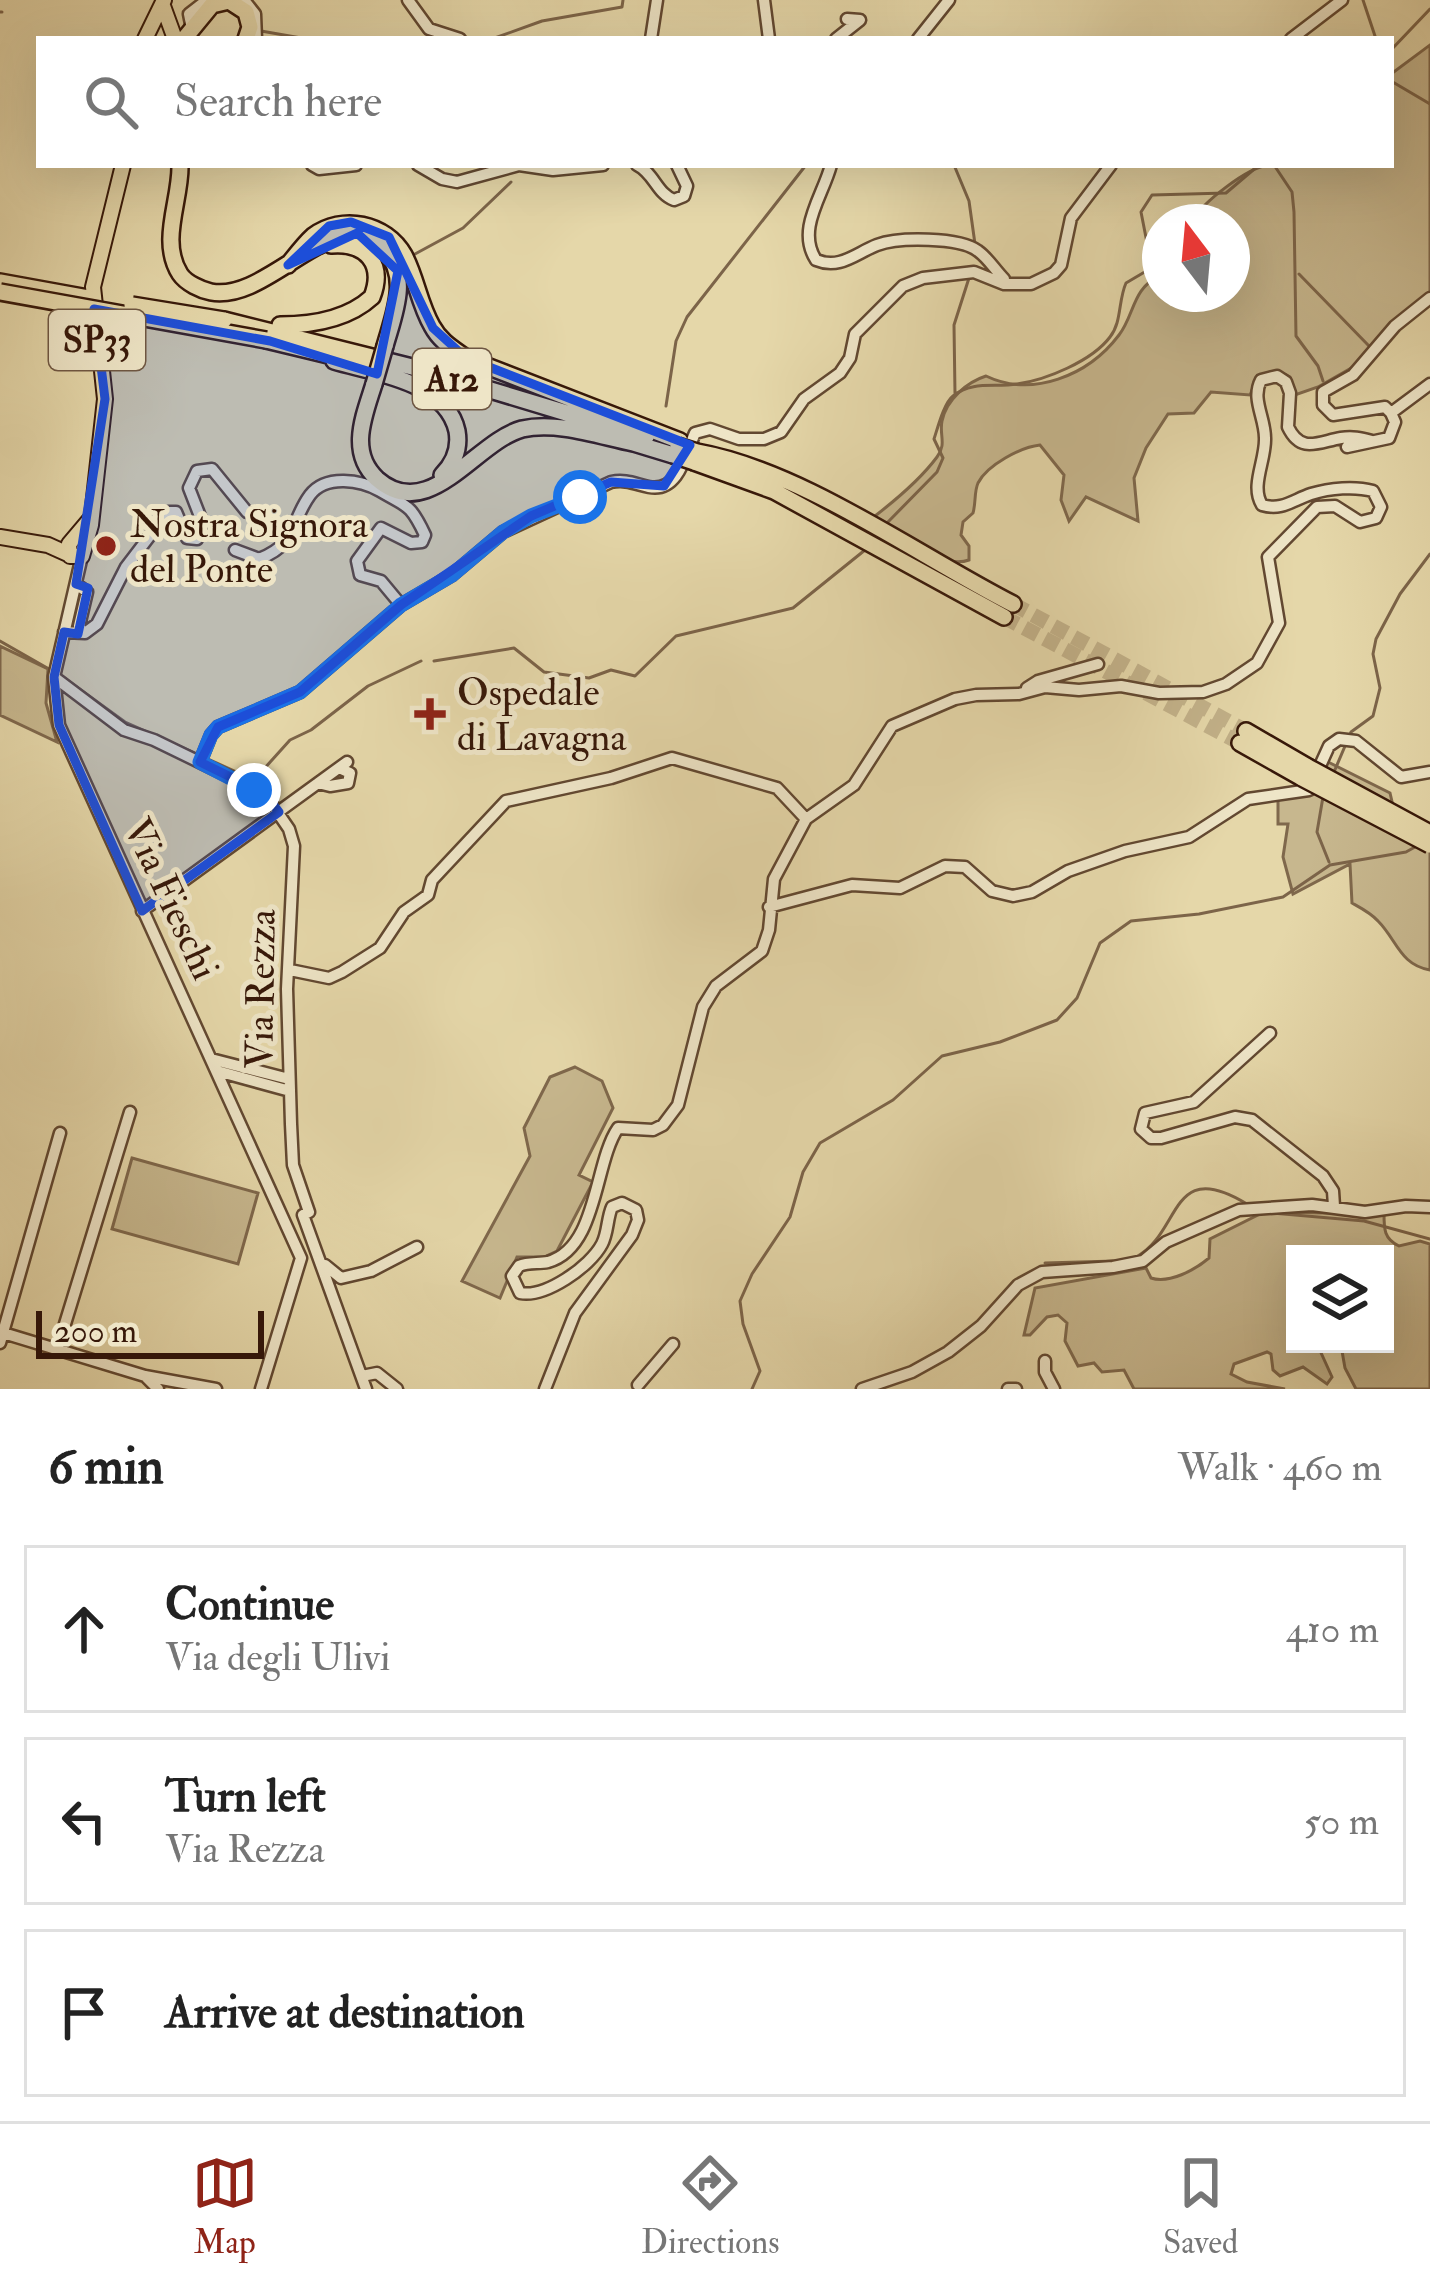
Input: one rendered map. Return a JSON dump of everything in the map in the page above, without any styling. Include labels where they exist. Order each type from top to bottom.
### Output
[{"type":"highway","points":[[181,30],[212,5],[233,2],[248,16],[247,36]]},
{"type":"highway","points":[[180,168],[171,249],[181,277],[202,291],[227,295],[248,288],[338,235],[357,233],[381,245],[392,259],[400,284],[360,430],[363,462],[389,487],[402,493],[434,487],[486,448],[520,430],[552,427],[633,443]]},
{"type":"highway","points":[[288,265],[312,237],[329,226],[351,222],[372,227],[403,253],[433,328],[454,350],[677,447]]},
{"type":"highway","points":[[227,321],[301,325],[362,307],[378,283],[371,256],[357,246],[322,245]]},
{"type":"highway","name":"A12","points":[[0,282],[227,321],[424,370],[700,454],[842,510],[958,584],[1009,610]]},
{"type":"highway","name":"A12","points":[[0,292],[290,345],[633,443],[677,447]]},
{"type":"highway","points":[[290,345],[412,385],[446,408],[458,434],[458,447],[447,472],[431,484],[389,487]]},
{"type":"highway","points":[[1243,737],[1430,845]]},
{"type":"highway","points":[[1305,773],[1430,833]]},
{"type":"main road","points":[[148,32],[163,3],[181,30]]},
{"type":"main road","points":[[148,32],[181,30]]},
{"type":"main road","name":"SP33","points":[[75,548],[89,532],[105,399],[93,287],[122,168]]},
{"type":"main road","points":[[0,538],[75,548]]},
{"type":"street","points":[[181,30],[189,14],[208,0]]},
{"type":"street","points":[[244,0],[255,14],[256,36]]},
{"type":"street","points":[[408,0],[429,29],[451,36]]},
{"type":"street","points":[[651,36],[657,0]]},
{"type":"street","points":[[764,0],[769,36]]},
{"type":"street","points":[[920,36],[949,0]]},
{"type":"street","points":[[1295,36],[1342,0]]},
{"type":"street","points":[[840,36],[860,20],[847,19]]},
{"type":"street","points":[[423,168],[458,182],[508,168]]},
{"type":"street","points":[[549,168],[583,168]]},
{"type":"street","points":[[644,168],[668,199],[674,200],[684,196],[687,185],[678,168]]},
{"type":"street","points":[[830,168],[809,225],[816,260],[839,262],[907,237],[973,247],[1004,284]]},
{"type":"street","points":[[200,762],[218,727],[300,692],[401,605],[452,575],[503,532],[531,516],[611,482],[664,486],[683,467],[695,433],[710,429],[739,439],[764,439],[782,432],[804,399],[840,373],[850,358],[855,334],[903,286],[923,278],[974,272],[1004,284],[1031,284],[1054,273],[1061,265],[1071,218],[1109,168]]},
{"type":"street","points":[[1347,447],[1389,438],[1395,422],[1385,407],[1333,415],[1323,405],[1323,392],[1353,375],[1395,326],[1430,298]]},
{"type":"street","points":[[545,1389],[575,1312],[632,1235],[636,1210],[622,1203],[612,1207],[604,1242],[588,1262],[538,1293],[520,1293],[512,1276],[519,1266],[550,1262],[572,1246],[596,1197],[610,1139],[618,1128],[652,1130],[663,1125],[678,1106],[704,1007],[716,986],[762,952],[774,879],[806,819],[854,784],[892,725],[955,699],[1045,687],[1203,692],[1243,674],[1257,663],[1279,622],[1268,557],[1317,507],[1335,506],[1360,522],[1376,518],[1381,507],[1373,491],[1360,489],[1312,494],[1272,508],[1262,505],[1256,492],[1266,434],[1257,401],[1261,380],[1277,376],[1286,382],[1288,427],[1301,443],[1313,446],[1345,437],[1372,441]]},
{"type":"street","points":[[1391,413],[1430,384]]},
{"type":"street","points":[[64,632],[97,624],[126,567],[168,512],[181,518],[187,538],[193,541],[202,533],[189,488],[197,471],[212,469],[248,512]]},
{"type":"street","points":[[236,550],[259,559],[272,554],[296,529],[308,497],[318,487],[334,482],[368,483],[406,502],[425,535],[422,542],[411,543],[381,528],[357,561],[360,575],[381,581],[401,605]]},
{"type":"street","name":"SP33","points":[[75,548],[75,585]]},
{"type":"street","points":[[75,585],[87,592],[82,631]]},
{"type":"street","name":"Via Fieschi","points":[[75,585],[54,677],[59,725],[286,1222],[301,1258],[299,1271]]},
{"type":"street","points":[[1019,694],[1038,681],[1098,664]]},
{"type":"street","points":[[54,677],[124,730],[265,794],[279,812]]},
{"type":"street","points":[[769,907],[851,885],[900,888],[945,866],[965,867],[992,891],[1013,896],[1032,892],[1068,871],[1125,851],[1190,837],[1248,799],[1309,790],[1329,746],[1339,739],[1356,741],[1401,777],[1417,778],[1430,772]]},
{"type":"street","points":[[290,970],[329,978],[372,955],[404,912],[428,895],[431,880],[483,822],[506,801],[528,794],[578,786],[672,758],[777,788],[806,819]]},
{"type":"street","points":[[142,911],[343,765]]},
{"type":"street","name":"Via Rezza","points":[[279,812],[294,847],[292,1165],[309,1212],[303,1215],[364,1383]]},
{"type":"street","points":[[1270,1034],[1194,1102],[1145,1113],[1142,1129],[1151,1138],[1161,1138],[1235,1117],[1252,1120],[1330,1184],[1334,1207]]},
{"type":"street","points":[[214,1065],[290,1085]]},
{"type":"street","points":[[57,1350],[130,1112]]},
{"type":"street","points":[[60,1133],[1,1336],[145,1376],[216,1389]]},
{"type":"street","points":[[862,1389],[912,1372],[966,1340],[1018,1285],[1036,1274],[1143,1261],[1166,1242],[1239,1210],[1334,1207],[1365,1212],[1430,1207]]},
{"type":"street","points":[[286,1222],[303,1215]]},
{"type":"street","points":[[261,1389],[299,1271],[322,1262],[341,1278],[371,1271],[417,1247]]},
{"type":"street","points":[[638,1385],[673,1344]]},
{"type":"street","points":[[1045,1361],[1054,1389]]},
{"type":"street","points":[[912,1372],[920,1389]]},
{"type":"street","points":[[364,1383],[377,1373],[397,1389]]},
{"type":"street","points":[[145,1376],[158,1389]]},
{"type":"highlighted area","points":[[351,222],[389,237],[433,328],[466,358],[690,445],[664,486],[611,482],[531,516],[401,605],[300,692],[218,727],[200,762],[265,794],[279,812],[142,911],[59,725],[54,677],[64,632],[78,634],[88,588],[76,584],[105,399],[94,309],[270,341],[377,374],[398,271],[357,233],[288,265],[329,226]]},
{"type":"shaded area","points":[[1430,45],[1430,292],[1353,367],[1318,387],[1292,396],[1290,377],[1270,372],[1256,382],[1250,395],[1211,392],[1194,413],[1168,414],[1134,478],[1138,521],[1086,497],[1069,521],[1061,500],[1064,475],[1040,445],[1005,458],[978,483],[973,513],[963,522],[961,535],[969,546],[969,560],[932,555],[875,516],[937,457],[944,413],[958,393],[986,376],[1022,385],[1075,372],[1119,335],[1142,290],[1142,312],[1250,312],[1250,204],[1206,204],[1238,179],[1257,168],[1394,168],[1394,72]]},
{"type":"shaded area","points":[[0,646],[48,669],[46,703],[57,742],[0,715]]},
{"type":"shaded area","points":[[1326,761],[1390,793],[1397,823],[1430,824],[1430,970],[1405,957],[1375,918],[1352,903],[1350,864],[1293,894],[1283,857],[1288,824],[1278,824],[1278,799],[1309,794]]},
{"type":"shaded area","points":[[575,1067],[602,1081],[613,1108],[579,1175],[593,1182],[557,1251],[544,1257],[517,1257],[500,1298],[462,1281],[530,1156],[524,1128],[550,1077]]},
{"type":"shaded area","points":[[132,1158],[258,1193],[238,1264],[112,1229]]},
{"type":"shaded area","points":[[1264,1212],[1384,1214],[1386,1233],[1394,1243],[1430,1244],[1430,1389],[1356,1389],[1345,1368],[1342,1353],[1394,1353],[1394,1245],[1286,1245],[1286,1353],[1321,1353],[1332,1377],[1327,1384],[1303,1367],[1280,1376],[1267,1352],[1234,1364],[1231,1374],[1285,1389],[1134,1389],[1124,1370],[1102,1372],[1094,1363],[1078,1366],[1065,1341],[1067,1323],[1058,1315],[1047,1317],[1030,1335],[1024,1335],[1035,1288],[1146,1268],[1151,1278],[1174,1277],[1209,1258],[1210,1239]]},
{"type":"waterway","points":[[500,36],[542,21],[622,7],[623,0]]},
{"type":"waterway","points":[[1363,0],[1375,36]]},
{"type":"waterway","points":[[1394,47],[1430,9]]},
{"type":"waterway","points":[[261,31],[290,36]]},
{"type":"waterway","points":[[1394,83],[1430,104]]},
{"type":"waterway","points":[[666,406],[676,341],[687,317],[804,168]]},
{"type":"waterway","points":[[955,168],[969,201],[975,244]]},
{"type":"waterway","points":[[886,524],[937,472],[943,458],[934,439],[953,396],[968,388],[1017,384],[1054,374],[1092,354],[1110,337],[1126,283],[1148,270],[1141,212],[1152,195],[1226,193],[1255,168]]},
{"type":"waterway","points":[[1276,168],[1292,192],[1296,336],[1323,381]]},
{"type":"waterway","points":[[415,254],[463,228],[511,182]]},
{"type":"waterway","points":[[1299,274],[1369,346]]},
{"type":"waterway","points":[[955,394],[954,325],[969,278]]},
{"type":"waterway","points":[[434,661],[514,648],[544,672],[589,678],[611,670],[635,676],[676,636],[793,608],[865,550]]},
{"type":"waterway","points":[[1334,772],[1351,732],[1373,716],[1380,688],[1373,654],[1376,639],[1400,594],[1430,554]]},
{"type":"waterway","points":[[0,641],[49,669]]},
{"type":"waterway","points":[[208,759],[254,780],[290,740],[311,730],[368,686],[421,661]]},
{"type":"waterway","points":[[63,677],[125,722],[195,753]]},
{"type":"waterway","points":[[1323,797],[1317,832],[1329,862]]},
{"type":"waterway","points":[[752,1389],[760,1371],[740,1301],[790,1217],[803,1172],[820,1143],[893,1100],[942,1056],[1000,1042],[1057,1020],[1077,998],[1100,943],[1131,921],[1199,914],[1283,897],[1330,865],[1415,847]]},
{"type":"waterway","points":[[1136,1257],[1151,1246],[1190,1193],[1222,1192],[1247,1204]]},
{"type":"waterway","points":[[1272,1213],[1364,1221],[1430,1239]]},
{"type":"waterway","points":[[1045,1263],[1115,1261]]},
{"type":"tunnel","points":[[1013,604],[1246,731]]},
{"type":"tunnel","points":[[1004,617],[1240,743]]},
{"type":"place","name":"Nostra Signora del Ponte","points":[[106,546]]},
{"type":"place","name":"Ospedale di Lavagna","points":[[430,714]]},
{"type":"route","points":[[254,790],[200,762],[218,727],[300,692],[401,605],[452,575],[503,532],[580,497]]}]
